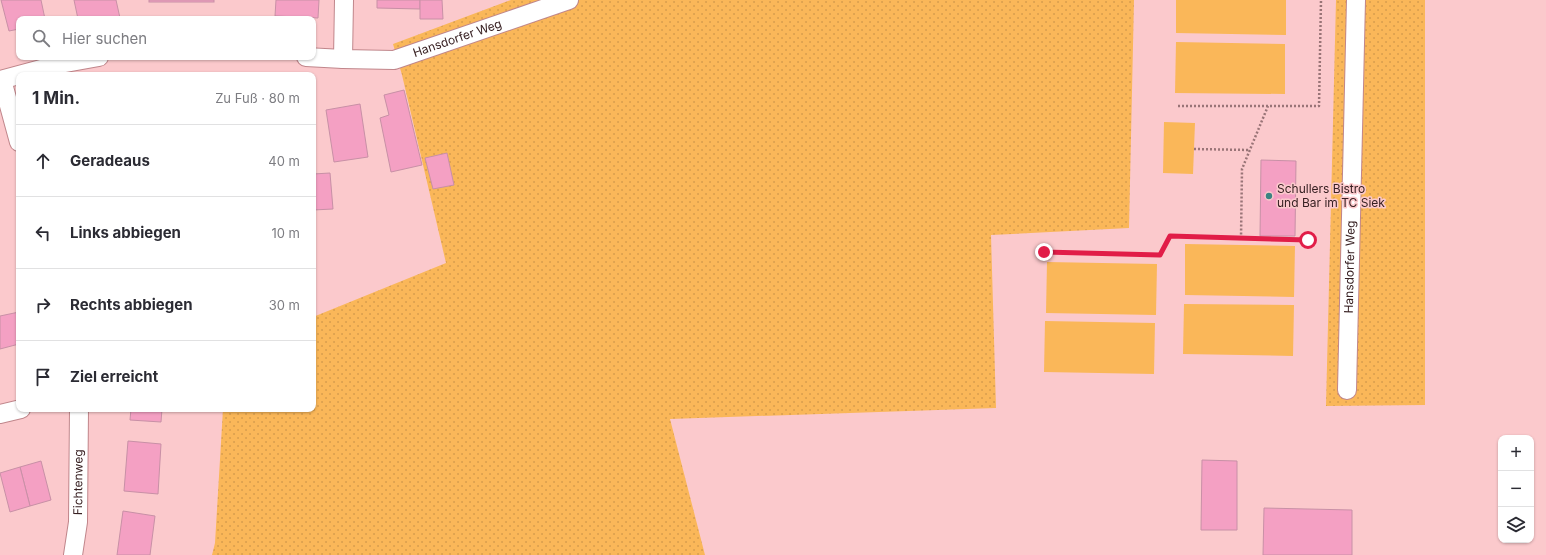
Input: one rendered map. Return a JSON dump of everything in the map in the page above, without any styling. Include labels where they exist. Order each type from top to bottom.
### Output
[{"type":"street","points":[[343,59],[344,0]]},
{"type":"street","name":"Hansdorfer Weg","points":[[316,58],[394,60],[569,0]]},
{"type":"street","name":"Hansdorfer Weg","points":[[1347,390],[1356,0]]},
{"type":"street","points":[[30,72],[82,60]]},
{"type":"street","points":[[16,76],[1,80],[16,132]]},
{"type":"street","points":[[0,414],[16,410]]},
{"type":"street","name":"Fichtenweg","points":[[73,555],[78,522],[79,412]]},
{"type":"path","points":[[1178,106],[1318,106],[1321,0]]},
{"type":"path","points":[[1241,238],[1242,169],[1268,106]]},
{"type":"path","points":[[1194,149],[1250,150]]},
{"type":"path","points":[[1044,252],[1160,255],[1170,236],[1308,240]]},
{"type":"shaded area","points":[[511,0],[1134,0],[1129,228],[991,235],[996,408],[670,419],[705,555],[212,555],[215,543],[223,412],[316,412],[316,316],[446,263],[402,75],[393,44]]},
{"type":"shaded area","points":[[1176,0],[1286,0],[1286,35],[1176,33]]},
{"type":"shaded area","points":[[1336,0],[1425,0],[1425,405],[1326,406]]},
{"type":"shaded area","points":[[1176,42],[1285,44],[1285,94],[1175,93]]},
{"type":"shaded area","points":[[1164,122],[1195,123],[1193,174],[1163,173]]},
{"type":"shaded area","points":[[1185,244],[1295,246],[1294,297],[1185,295]]},
{"type":"shaded area","points":[[1047,262],[1157,264],[1156,315],[1046,313]]},
{"type":"shaded area","points":[[1184,304],[1294,305],[1293,356],[1183,354]]},
{"type":"shaded area","points":[[1045,321],[1155,323],[1154,374],[1044,372]]},
{"type":"building","points":[[1,0],[41,0],[44,16],[16,16],[16,30],[9,31]]},
{"type":"building","points":[[74,0],[116,0],[120,16],[77,16]]},
{"type":"building","points":[[149,0],[214,0],[214,2],[149,2]]},
{"type":"building","points":[[276,0],[319,0],[318,18],[316,18],[316,16],[275,16]]},
{"type":"building","points":[[377,0],[420,0],[420,9],[377,8]]},
{"type":"building","points":[[420,0],[442,0],[443,19],[420,19]]},
{"type":"building","points":[[404,90],[422,165],[391,172],[380,118],[389,115],[384,95]]},
{"type":"building","points":[[360,104],[368,157],[334,162],[326,110]]},
{"type":"building","points":[[447,153],[454,185],[433,189],[425,158]]},
{"type":"building","points":[[1261,160],[1296,161],[1295,236],[1260,236]]},
{"type":"building","points":[[330,173],[333,209],[316,210],[316,174]]},
{"type":"building","points":[[16,313],[16,345],[0,349],[0,316]]},
{"type":"building","points":[[131,412],[162,412],[161,422],[130,420]]},
{"type":"building","points":[[128,441],[161,444],[158,494],[124,491]]},
{"type":"building","points":[[1202,460],[1237,461],[1237,530],[1201,530]]},
{"type":"building","points":[[41,461],[51,500],[30,506],[20,467]]},
{"type":"building","points":[[20,467],[30,506],[10,512],[0,473]]},
{"type":"building","points":[[1264,508],[1352,510],[1352,555],[1263,555]]},
{"type":"building","points":[[123,511],[155,516],[150,555],[117,555]]},
{"type":"place","name":"Schullers Bistro und Bar im TC Siek","points":[[1269,196]]},
{"type":"route","points":[[1044,252],[1160,255],[1170,236],[1308,240]]}]
